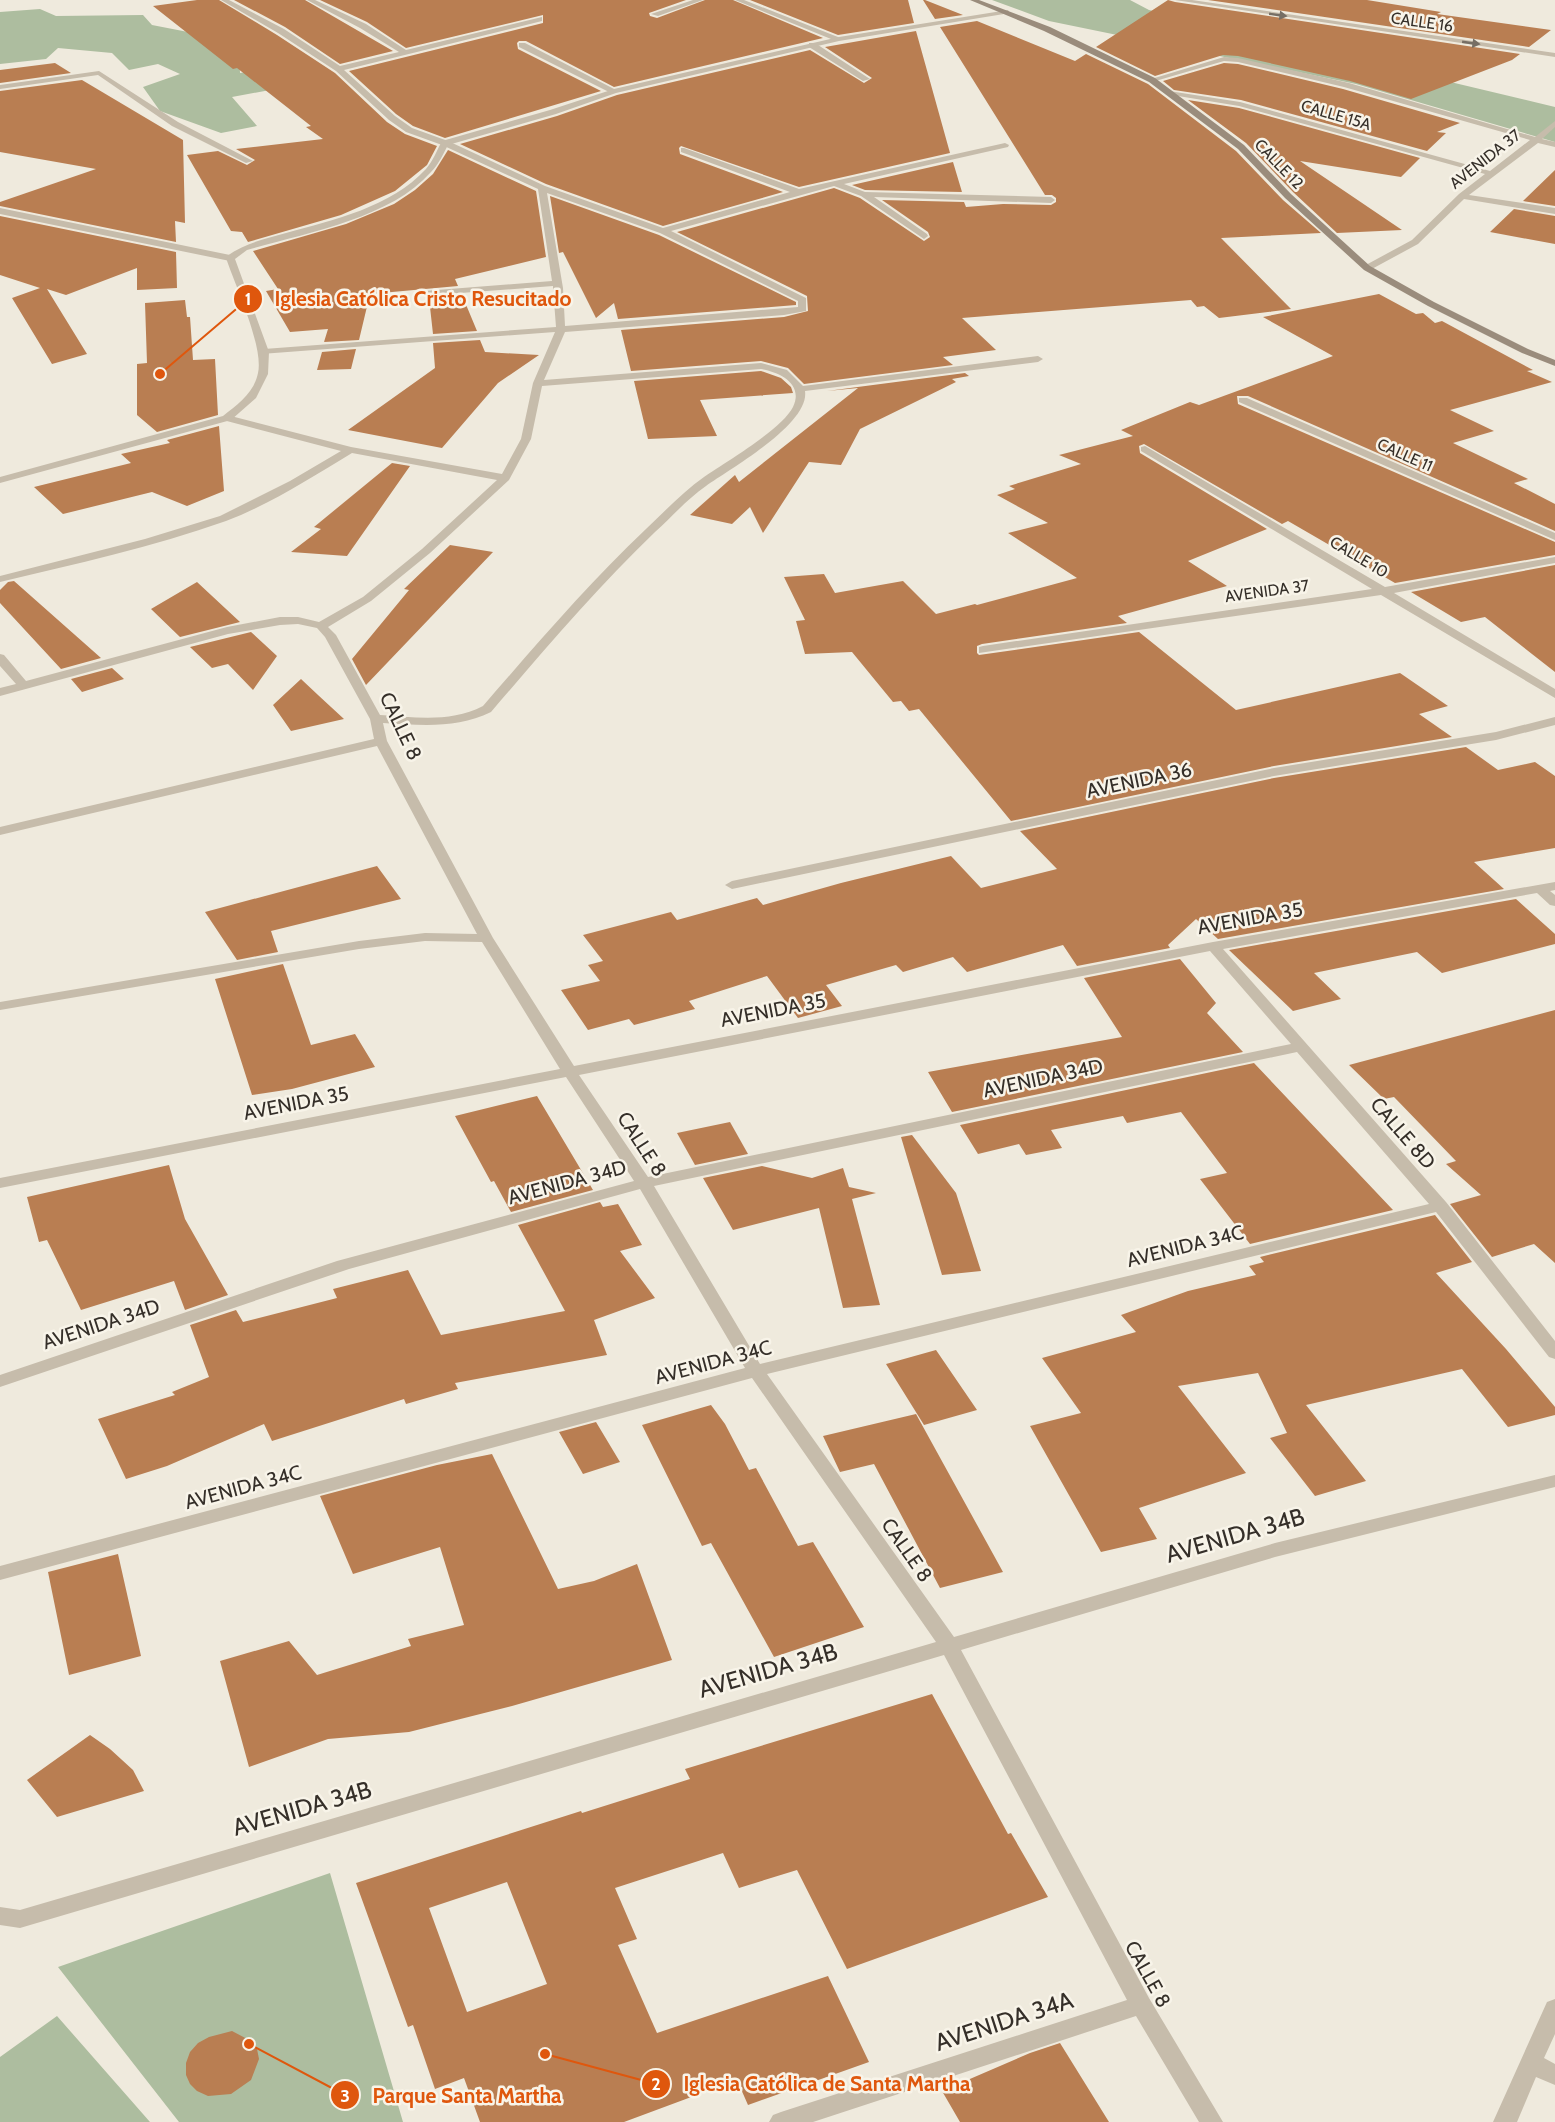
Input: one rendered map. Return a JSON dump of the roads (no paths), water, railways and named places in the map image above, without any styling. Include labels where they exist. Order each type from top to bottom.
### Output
[{"type":"main road","name":"CALLE 12","points":[[973,0],[1008,12],[1152,80],[1241,147],[1288,196],[1367,268],[1442,310],[1525,351],[1555,363]]},
{"type":"street","points":[[224,0],[282,31],[339,69],[392,118],[409,130],[445,143],[542,188],[663,231],[803,300],[803,309],[264,351]]},
{"type":"street","points":[[310,0],[363,26],[406,53]]},
{"type":"street","points":[[654,14],[700,0]]},
{"type":"street","points":[[738,0],[838,39]]},
{"type":"street","name":"CALLE 16","points":[[1178,0],[1555,55]]},
{"type":"street","points":[[0,211],[230,258],[244,248],[372,209],[403,192],[428,172],[445,143],[614,92],[812,45],[1008,12]]},
{"type":"street","points":[[339,69],[539,19]]},
{"type":"street","points":[[522,45],[614,92]]},
{"type":"street","points":[[812,45],[866,79]]},
{"type":"street","points":[[1152,80],[1224,59],[1238,60],[1346,86],[1555,145]]},
{"type":"street","points":[[0,87],[99,73],[175,124],[249,161]]},
{"type":"street","name":"CALLE 15A","points":[[1172,93],[1240,104],[1490,173]]},
{"type":"street","name":"AVENIDA 37","points":[[1367,268],[1415,242],[1462,195],[1536,140],[1555,123]]},
{"type":"street","points":[[663,231],[798,192],[1005,145]]},
{"type":"street","points":[[684,150],[798,192]]},
{"type":"street","points":[[836,184],[864,194],[924,236]]},
{"type":"street","points":[[0,692],[227,631],[298,620],[321,626],[376,592],[426,551],[504,478],[526,438],[538,383],[561,329],[557,283],[542,188]]},
{"type":"street","points":[[864,194],[1051,200]]},
{"type":"street","points":[[1462,195],[1555,211]]},
{"type":"street","points":[[0,480],[227,418],[251,399],[262,374],[264,351],[230,258]]},
{"type":"street","points":[[424,294],[557,283]]},
{"type":"street","points":[[800,389],[1038,359]]},
{"type":"street","points":[[376,719],[455,721],[471,718],[487,709],[562,623],[634,546],[690,493],[740,458],[790,417],[800,404],[800,389],[785,371],[761,366],[538,383]]},
{"type":"street","name":"CALLE 11","points":[[1243,400],[1555,537]]},
{"type":"street","points":[[227,418],[350,450],[504,478]]},
{"type":"street","name":"CALLE 10","points":[[1146,449],[1555,694]]},
{"type":"street","points":[[0,579],[150,541],[224,518],[294,483],[350,450]]},
{"type":"street","name":"AVENIDA 37","points":[[983,650],[1384,591],[1555,560]]},
{"type":"street","name":"CALLE 8","points":[[321,626],[330,635],[376,719],[381,741],[486,938],[569,1071],[644,1183],[756,1371],[949,1645],[1141,2005],[1211,2122]]},
{"type":"street","points":[[0,658],[23,685]]},
{"type":"street","name":"AVENIDA 36","points":[[732,885],[1274,772],[1496,735],[1555,721]]},
{"type":"street","points":[[0,831],[381,741]]},
{"type":"street","name":"AVENIDA 35","points":[[0,1183],[1213,946],[1555,886]]},
{"type":"street","points":[[1540,889],[1555,902]]},
{"type":"street","points":[[0,1006],[359,945],[425,937],[486,938]]},
{"type":"street","name":"CALLE 8D","points":[[1213,946],[1440,1206],[1555,1353]]},
{"type":"street","name":"AVENIDA 34D","points":[[0,1381],[343,1265],[644,1183],[1300,1047]]},
{"type":"street","name":"AVENIDA 34C","points":[[0,1573],[756,1371],[1440,1206]]},
{"type":"street","name":"AVENIDA 34B","points":[[0,1916],[20,1919],[1275,1550],[1555,1481]]},
{"type":"street","name":"AVENIDA 34A","points":[[781,2122],[1141,2005]]},
{"type":"street","points":[[1505,2122],[1555,2009]]},
{"type":"street","points":[[1532,2063],[1555,2075]]},
{"type":"place","name":"Iglesia Católica Cristo Resucitado","points":[[160,374]]},
{"type":"place","name":"Parque Santa Martha","points":[[249,2044]]},
{"type":"place","name":"Iglesia Católica de Santa Martha","points":[[545,2054]]}]
